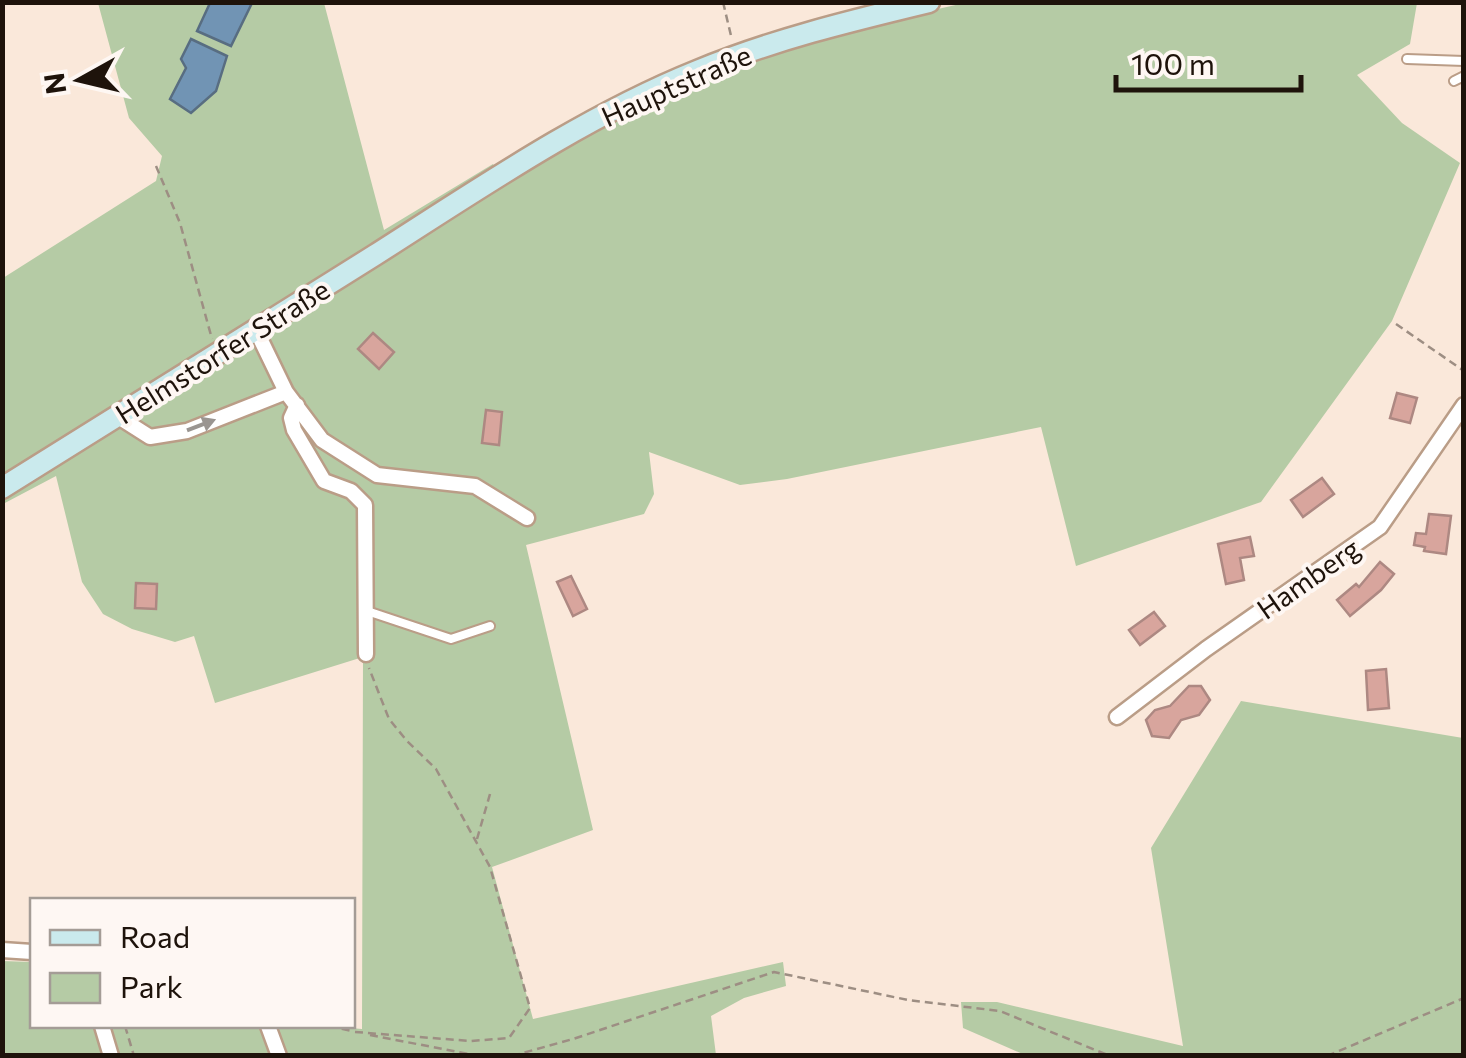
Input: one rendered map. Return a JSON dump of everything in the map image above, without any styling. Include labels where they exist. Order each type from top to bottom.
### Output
[{"type":"main road","name":"Hauptstraße","points":[[441,212],[597,120],[695,72],[832,26],[929,2]]},
{"type":"main road","name":"Helmstorfer Straße","points":[[2,488],[441,212]]},
{"type":"street","points":[[256,330],[286,392],[322,440],[377,475],[475,486],[527,518]]},
{"type":"street","points":[[117,416],[150,436],[168,434],[187,431],[286,392]]},
{"type":"street","points":[[297,405],[292,418],[294,430],[324,481],[351,492],[365,505],[366,654]]},
{"type":"street","name":"Hamberg","points":[[1117,717],[1206,649],[1380,527],[1464,405]]},
{"type":"street","points":[[2,950],[30,952]]},
{"type":"street","points":[[103,1028],[112,1056]]},
{"type":"street","points":[[269,1028],[279,1056]]},
{"type":"lane","points":[[1407,59],[1464,61]]},
{"type":"lane","points":[[367,611],[452,639],[490,626]]},
{"type":"path","points":[[723,2],[736,56]]},
{"type":"path","points":[[156,166],[180,223],[216,355]]},
{"type":"path","points":[[1396,324],[1464,370]]},
{"type":"path","points":[[355,1032],[471,1041],[509,1038],[530,1008],[490,866],[436,769],[407,742],[390,718],[366,654]]},
{"type":"path","points":[[476,841],[490,794]]},
{"type":"path","points":[[512,1056],[774,972],[908,1000],[1000,1011],[1110,1056]]},
{"type":"path","points":[[1328,1056],[1464,998]]},
{"type":"path","points":[[126,1028],[134,1056]]},
{"type":"path","points":[[338,1028],[479,1056]]},
{"type":"path","points":[[1253,1056],[1280,1056]]},
{"type":"green space","points":[[969,2],[1417,3],[1410,44],[1357,75],[1402,123],[1460,163],[1392,321],[1261,502],[1076,566],[1041,427],[787,479],[740,485],[649,452],[654,494],[644,514],[526,545],[593,830],[492,867],[533,1019],[783,962],[786,986],[744,998],[711,1016],[716,1055],[3,1055],[2,961],[30,962],[30,1028],[362,1029],[363,657],[215,703],[194,636],[175,642],[132,629],[103,614],[82,582],[56,476],[3,504],[3,278],[156,181],[162,156],[129,118],[98,3],[210,3],[197,31],[230,46],[252,3],[324,3],[384,230],[493,164],[505,181],[600,123],[703,78],[835,32]]},
{"type":"green space","points":[[1241,701],[1463,738],[1463,1055],[1025,1055],[963,1028],[961,1002],[997,1002],[1183,1046],[1151,848]]},
{"type":"water","points":[[210,3],[252,3],[231,46],[197,31]]},
{"type":"water","points":[[191,39],[227,56],[216,91],[191,113],[170,99],[186,68],[181,59]]},
{"type":"building","points":[[373,333],[394,352],[379,369],[358,349]]},
{"type":"building","points":[[1397,393],[1417,398],[1410,423],[1390,418]]},
{"type":"building","points":[[486,410],[502,412],[499,445],[482,443]]},
{"type":"building","points":[[1322,478],[1334,494],[1303,517],[1291,500]]},
{"type":"building","points":[[1429,514],[1451,516],[1446,554],[1424,551],[1425,547],[1414,545],[1416,533],[1426,534]]},
{"type":"building","points":[[1250,537],[1254,556],[1240,558],[1244,580],[1226,584],[1218,544]]},
{"type":"building","points":[[1380,562],[1394,574],[1350,616],[1337,600],[1356,584],[1359,587]]},
{"type":"building","points":[[571,576],[587,609],[573,616],[557,582]]},
{"type":"building","points":[[136,583],[157,584],[156,609],[135,608]]},
{"type":"building","points":[[1154,612],[1165,626],[1140,645],[1129,630]]},
{"type":"building","points":[[1386,669],[1389,708],[1368,710],[1366,671]]},
{"type":"building","points":[[1189,686],[1201,686],[1210,700],[1199,715],[1181,720],[1169,738],[1152,736],[1146,720],[1155,710],[1170,706]]}]
